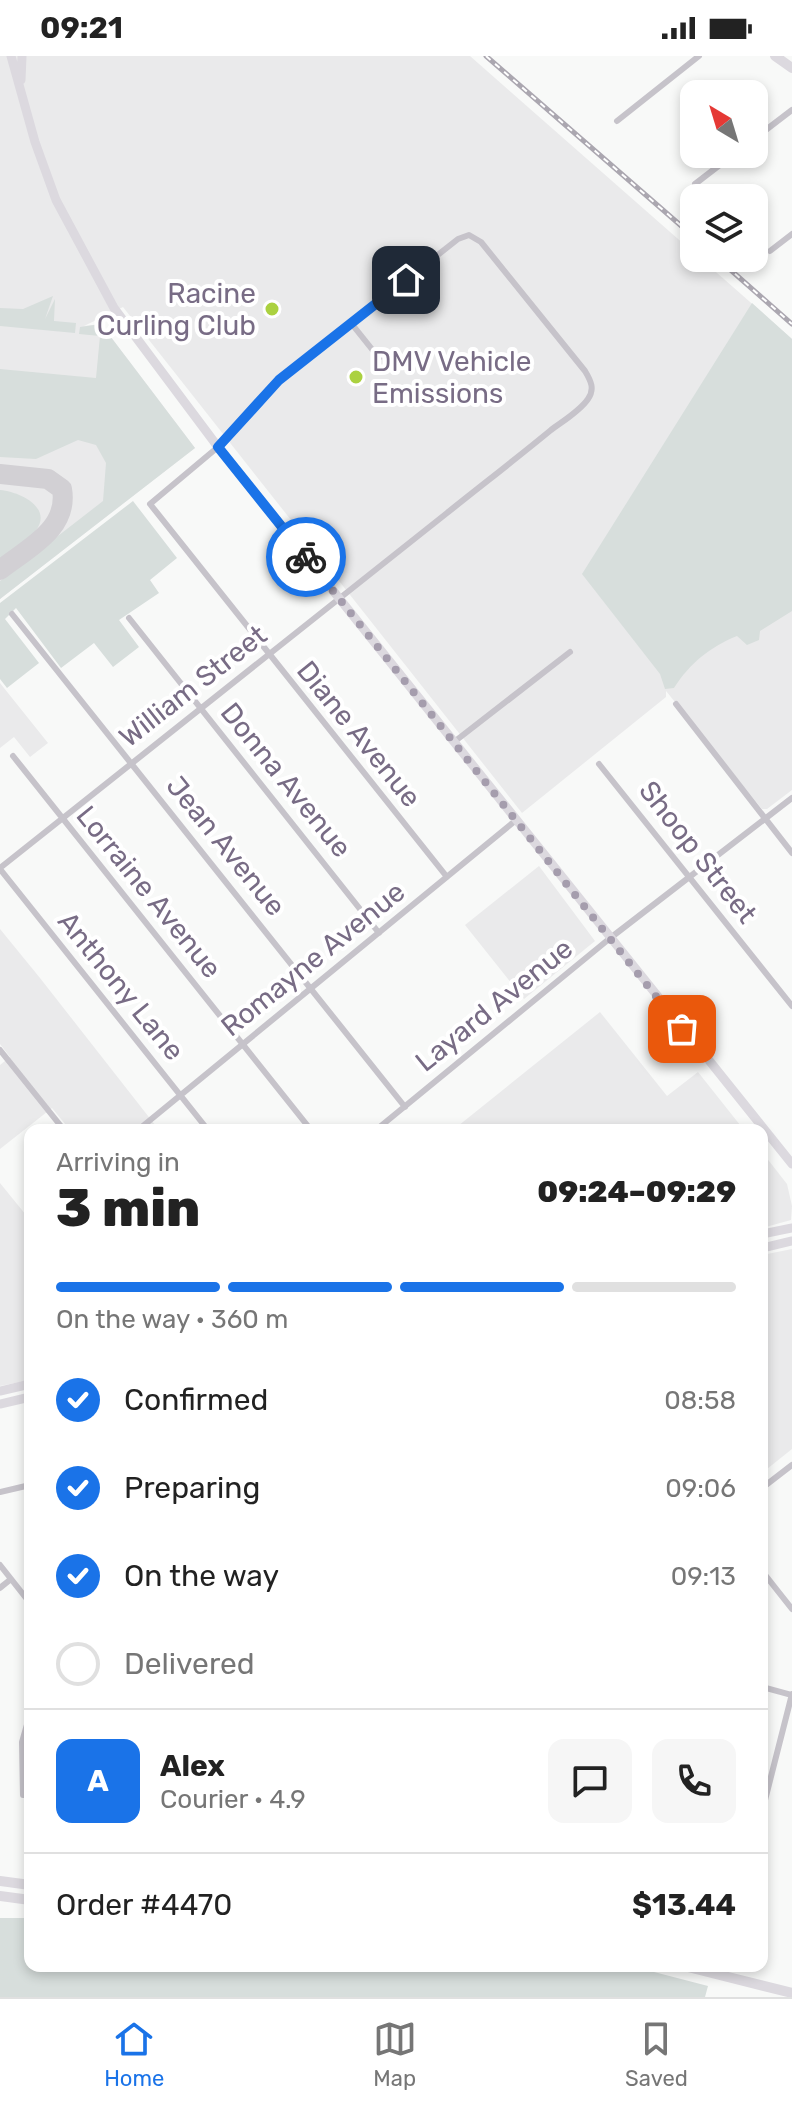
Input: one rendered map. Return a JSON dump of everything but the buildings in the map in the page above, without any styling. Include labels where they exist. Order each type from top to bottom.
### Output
[{"type":"main road","points":[[775,56],[792,68]]},
{"type":"main road","points":[[0,1881],[24,1884]]},
{"type":"main road","points":[[0,1896],[24,1899]]},
{"type":"main road","points":[[708,1972],[792,1993]]},
{"type":"street","points":[[11,56],[56,200],[92,272],[151,360],[609,939],[760,1124]]},
{"type":"street","points":[[21,95],[22,56]]},
{"type":"street","points":[[617,121],[699,56]]},
{"type":"street","points":[[768,128],[792,110]]},
{"type":"street","points":[[695,184],[716,168]]},
{"type":"street","points":[[770,251],[792,234]]},
{"type":"street","name":"William Street","points":[[0,868],[590,397],[592,384],[481,242],[469,235],[458,239],[351,323]]},
{"type":"street","points":[[218,447],[279,380],[351,323],[379,358]]},
{"type":"street","name":"Diane Avenue","points":[[218,447],[150,504],[267,655],[447,877]]},
{"type":"street","name":"Jean Avenue","points":[[12,614],[405,1107]]},
{"type":"street","name":"Donna Avenue","points":[[129,618],[379,933]]},
{"type":"street","points":[[454,742],[570,652]]},
{"type":"street","points":[[676,704],[792,853]]},
{"type":"street","name":"Lorraine Avenue","points":[[13,756],[306,1124]]},
{"type":"street","name":"Shoop Street","points":[[599,764],[792,1006]]},
{"type":"street","name":"Layard Avenue","points":[[384,1124],[609,939],[792,798]]},
{"type":"street","name":"Romayne Avenue","points":[[145,1124],[515,821]]},
{"type":"street","name":"Anthony Lane","points":[[0,868],[203,1124]]},
{"type":"street","points":[[0,1050],[59,1124]]},
{"type":"street","points":[[768,1134],[791,1162]]},
{"type":"street","points":[[768,1233],[790,1228]]},
{"type":"street","points":[[768,1247],[792,1241]]},
{"type":"street","points":[[5,1402],[4,1390],[24,1385]]},
{"type":"street","points":[[768,1483],[792,1465]]},
{"type":"street","points":[[0,1492],[24,1486]]},
{"type":"street","points":[[0,1565],[24,1595]]},
{"type":"street","points":[[0,1588],[11,1579]]},
{"type":"street","points":[[768,1579],[792,1609]]},
{"type":"street","points":[[768,1688],[792,1694],[768,1777]]},
{"type":"street","points":[[24,1730],[24,1795]]},
{"type":"shaded area","points":[[0,56],[470,56],[680,241],[680,272],[716,272],[792,339],[792,790],[767,809],[762,809],[666,691],[666,697],[522,813],[123,307],[84,326],[101,324],[195,448],[0,599]]},
{"type":"shaded area","points":[[53,296],[45,319],[55,299],[54,321],[76,323],[75,333],[0,326],[0,308],[23,309]]},
{"type":"shaded area","points":[[752,303],[792,339],[792,611],[760,631],[759,640],[747,645],[737,636],[718,645],[694,663],[674,688],[665,689],[660,674],[582,574]]},
{"type":"shaded area","points":[[101,324],[195,448],[0,599],[0,581],[103,501],[106,463],[96,445],[78,440],[36,459],[0,457],[0,369],[96,378],[100,336],[79,334],[80,327]]},
{"type":"shaded area","points":[[0,490],[18,494],[34,504],[41,518],[32,535],[0,560]]},
{"type":"shaded area","points":[[133,501],[177,558],[150,580],[159,593],[119,620],[139,647],[113,667],[94,643],[61,668],[16,608],[5,619],[39,663],[7,688],[0,679],[0,603]]},
{"type":"shaded area","points":[[0,683],[48,743],[30,757],[14,737],[0,748]]},
{"type":"shaded area","points":[[539,866],[595,941],[524,999],[465,925]]},
{"type":"shaded area","points":[[0,929],[154,1124],[65,1124],[52,1108],[32,1124],[24,1124],[24,1130],[0,1149],[0,1065],[10,1057],[0,1044]]},
{"type":"shaded area","points":[[600,1012],[667,1096],[698,1072],[739,1124],[460,1124]]},
{"type":"shaded area","points":[[768,1160],[787,1184],[792,1206],[791,1220],[768,1226]]},
{"type":"shaded area","points":[[0,1183],[24,1213],[24,1381],[0,1386]]},
{"type":"shaded area","points":[[792,1249],[792,1449],[768,1468],[768,1254]]},
{"type":"shaded area","points":[[0,1918],[24,1918],[24,1972],[654,1972],[708,1986],[705,1997],[0,1997]]},
{"type":"taxiway","points":[[0,474],[48,479],[62,489],[62,503],[53,526],[34,545],[0,570]]},
{"type":"railway","points":[[486,56],[680,225]]},
{"type":"railway","points":[[733,272],[792,324]]},
{"type":"way so far","points":[[306,557],[682,1029]]},
{"type":"place","name":"Racine Curling Club","points":[[272,309]]},
{"type":"place","name":"DMV Vehicle Emissions","points":[[356,377]]},
{"type":"route","points":[[306,557],[218,447],[279,380],[406,280]]}]
